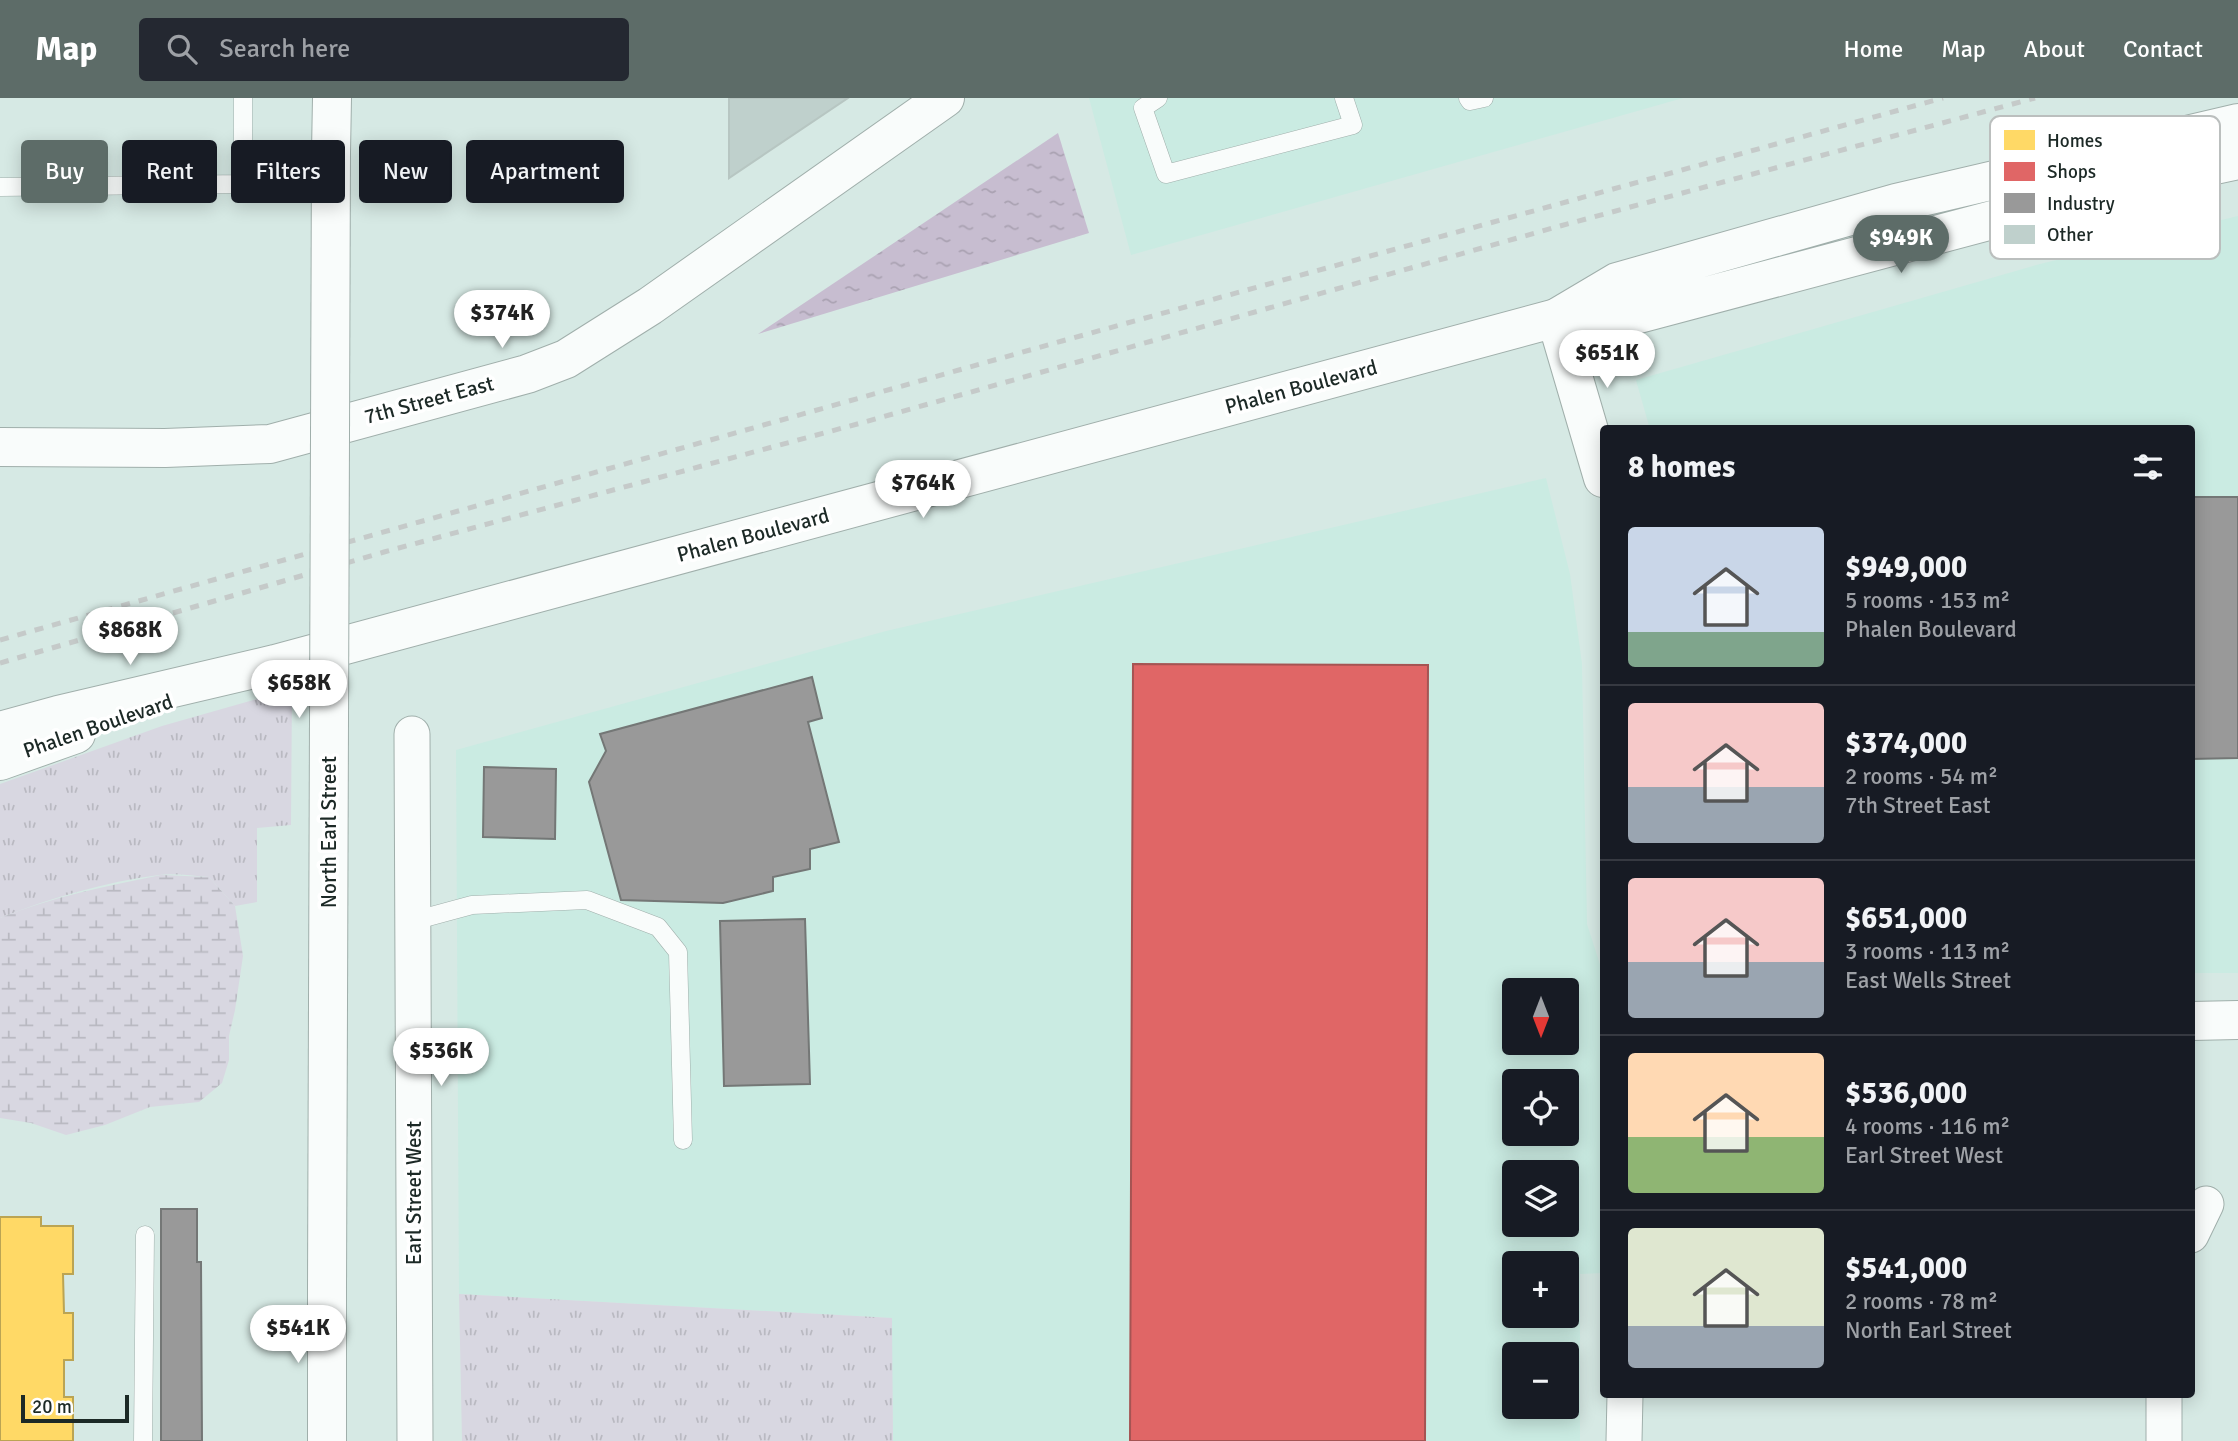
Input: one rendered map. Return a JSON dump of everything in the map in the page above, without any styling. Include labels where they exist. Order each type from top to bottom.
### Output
[{"type":"main road","name":"North Earl Street","points":[[327,1441],[332,98]]},
{"type":"main road","name":"7th Street East","points":[[0,447],[165,448],[270,444],[527,374],[566,359],[650,306],[946,98]]},
{"type":"main road","name":"Phalen Boulevard","points":[[2220,127],[2238,123]]},
{"type":"main road","name":"Phalen Boulevard","points":[[2220,164],[2238,160]]},
{"type":"main road","name":"Phalen Boulevard","points":[[1556,318],[1617,282],[1896,203],[1990,181]]},
{"type":"main road","name":"Phalen Boulevard","points":[[0,731],[275,664],[1556,318],[1624,318],[1990,221]]},
{"type":"main road","points":[[1556,318],[1600,468]]},
{"type":"main road","name":"Phalen Boulevard","points":[[0,761],[275,664]]},
{"type":"main road","points":[[2195,1021],[2238,1020]]},
{"type":"street","name":"Earl Street West","points":[[412,734],[415,1441]]},
{"type":"street","points":[[2195,1227],[2206,1204]]},
{"type":"street","points":[[1624,1441],[1625,1398]]},
{"type":"street","points":[[2164,1398],[2164,1441]]},
{"type":"lane","points":[[0,187],[243,184],[243,98]]},
{"type":"lane","points":[[1158,98],[1143,108],[1166,174],[1353,125],[1344,98]]},
{"type":"lane","points":[[1468,98],[1470,102],[1484,98]]},
{"type":"lane","points":[[413,921],[472,905],[587,900],[658,927],[678,952],[683,1140]]},
{"type":"lane","points":[[143,1441],[145,1236]]},
{"type":"shaded area","points":[[1089,98],[1683,98],[1131,255]]},
{"type":"shaded area","points":[[2238,216],[2238,973],[2195,973],[2195,425],[1649,425],[1636,380],[2061,259],[2220,259],[2220,220]]},
{"type":"shaded area","points":[[1546,478],[1570,574],[1582,664],[1587,924],[1600,965],[1600,1273],[1580,1274],[1580,1441],[893,1441],[891,1318],[459,1294],[456,750],[886,631]]},
{"type":"green space","points":[[292,689],[291,825],[257,828],[257,902],[235,906],[209,877],[165,874],[78,892],[0,918],[0,784],[162,726]]},
{"type":"green space","points":[[161,875],[209,877],[235,906],[243,956],[229,1036],[229,1060],[222,1083],[199,1102],[150,1107],[105,1125],[66,1135],[31,1123],[0,1118],[0,918],[59,898]]},
{"type":"green space","points":[[459,1294],[892,1318],[893,1441],[462,1441]]},
{"type":"water","points":[[1058,133],[1089,233],[758,334]]},
{"type":"building: Homes","points":[[0,1217],[41,1217],[41,1226],[73,1226],[73,1274],[63,1274],[64,1313],[73,1313],[73,1360],[64,1360],[64,1397],[73,1397],[73,1441],[0,1441]]},
{"type":"building: Shops","points":[[1133,664],[1428,665],[1425,1441],[1130,1441]]},
{"type":"building: Industry","points":[[2195,497],[2238,497],[2238,758],[2195,759]]},
{"type":"building: Industry","points":[[812,677],[822,718],[808,722],[839,842],[810,849],[810,869],[773,877],[773,891],[723,903],[621,900],[589,782],[606,751],[600,734]]},
{"type":"building: Industry","points":[[484,767],[556,769],[555,839],[483,837]]},
{"type":"building: Industry","points":[[805,919],[810,1084],[724,1086],[720,921]]},
{"type":"building: Industry","points":[[161,1209],[197,1209],[197,1262],[201,1262],[202,1441],[161,1441]]},
{"type":"building: Other","points":[[729,98],[848,98],[729,178]]},
{"type":"railway","points":[[0,640],[1062,341],[1943,98]]},
{"type":"railway","points":[[0,663],[384,552],[861,423],[1560,226],[2035,98]]}]
